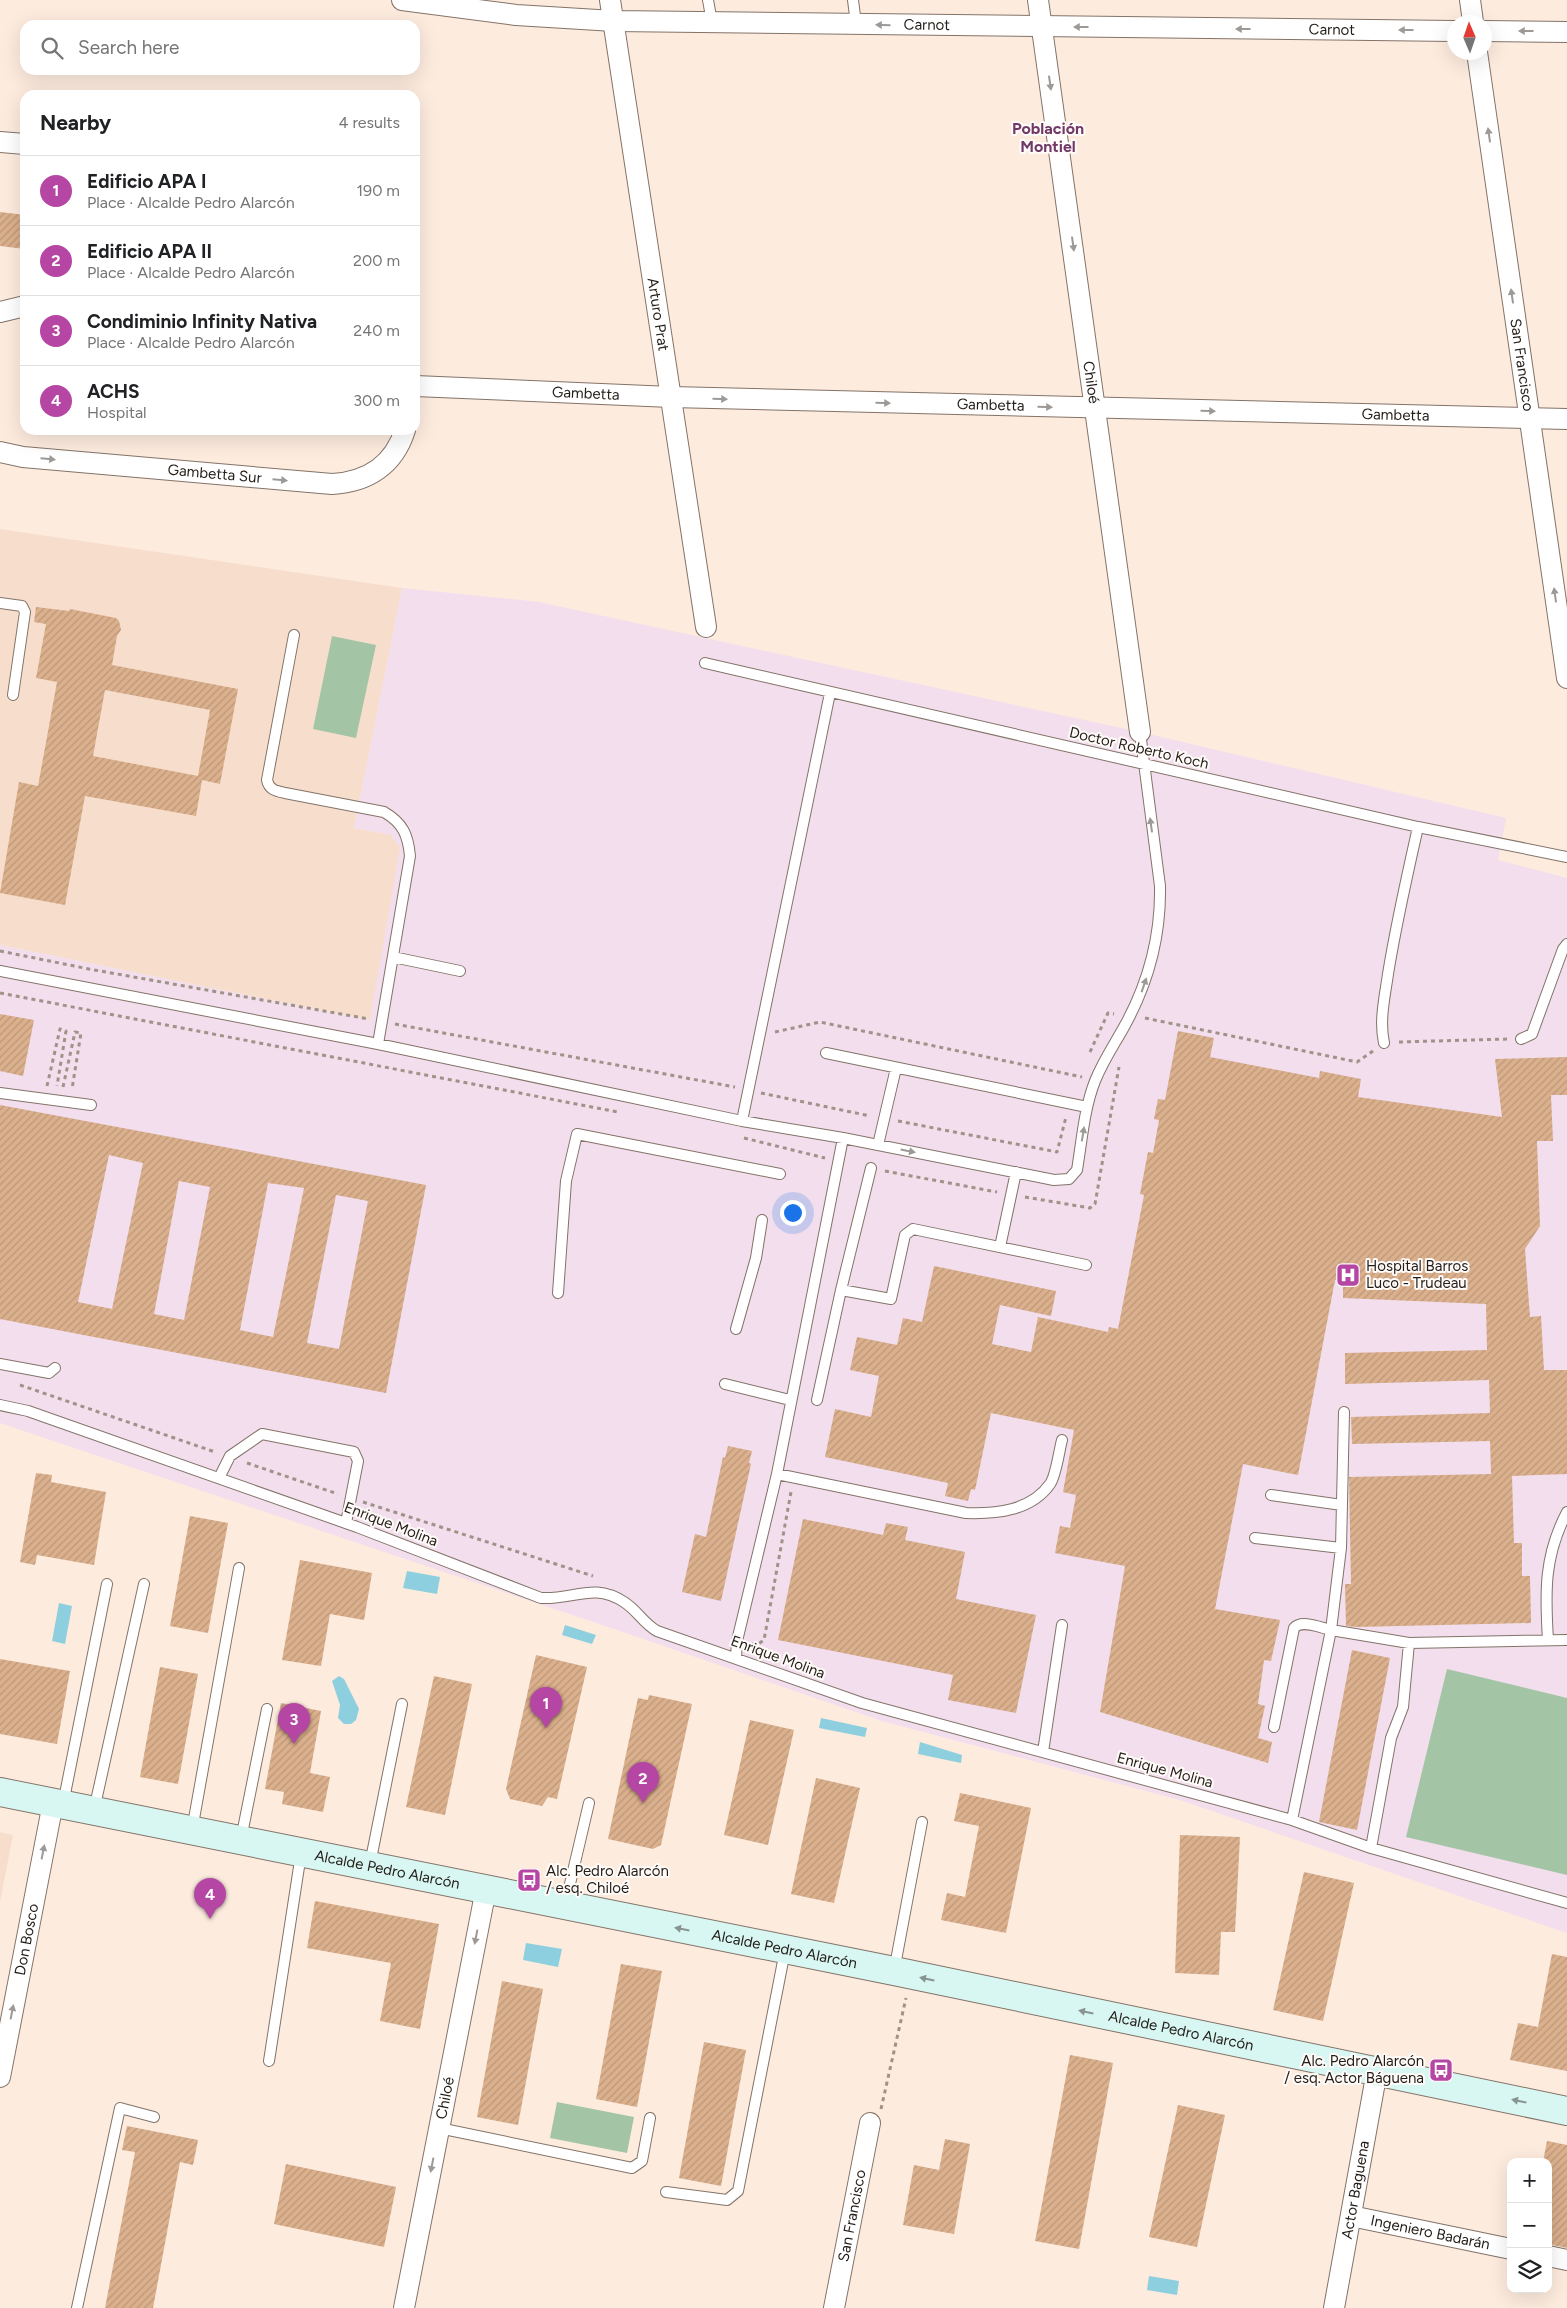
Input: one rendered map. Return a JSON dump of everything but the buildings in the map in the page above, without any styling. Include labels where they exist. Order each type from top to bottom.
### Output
[{"type":"street","name":"Carnot","points":[[402,0],[516,15],[614,21],[1447,31]]},
{"type":"street","name":"Arturo Prat","points":[[610,0],[706,627]]},
{"type":"street","name":"Chiloé","points":[[1038,0],[1140,732]]},
{"type":"street","points":[[1470,0],[1472,15]]},
{"type":"street","points":[[1492,31],[1567,32]]},
{"type":"street","name":"San Francisco","points":[[1478,60],[1567,678]]},
{"type":"street","points":[[0,142],[20,144]]},
{"type":"street","points":[[0,312],[20,307]]},
{"type":"street","name":"Gambetta","points":[[420,386],[672,397],[1096,409],[1567,419]]},
{"type":"street","name":"Gambetta Sur","points":[[0,452],[23,457],[332,484],[355,481],[382,468],[392,458],[403,435]]},
{"type":"street","name":"Alcalde Pedro Alarcón","points":[[0,1792],[902,1973],[1567,2111]]},
{"type":"street","name":"Don Bosco","points":[[0,2077],[58,1804]]},
{"type":"street","name":"Chiloé","points":[[404,2308],[486,1889]]},
{"type":"street","name":"Actor Baguena","points":[[1334,2308],[1377,2071]]},
{"type":"street","name":"San Francisco","points":[[834,2308],[870,2123]]},
{"type":"street","name":"Ingeniero Badarán","points":[[1351,2216],[1507,2248]]},
{"type":"street","points":[[1552,2257],[1567,2260]]},
{"type":"lane","points":[[708,0],[712,22]]},
{"type":"lane","points":[[853,0],[856,24]]},
{"type":"lane","points":[[0,603],[22,606],[26,612],[13,695]]},
{"type":"lane","points":[[294,635],[267,780],[268,785],[274,790],[285,794],[384,812],[397,820],[408,836],[410,856],[378,1044]]},
{"type":"lane","name":"Doctor Roberto Koch","points":[[705,663],[1418,826],[1567,857]]},
{"type":"lane","points":[[742,1121],[830,693]]},
{"type":"lane","name":"Chiloé","points":[[1016,1172],[1054,1180],[1069,1179],[1077,1170],[1087,1107],[1095,1080],[1141,995],[1150,968],[1160,907],[1160,886],[1140,732]]},
{"type":"lane","points":[[1384,1042],[1382,1012],[1395,933],[1418,826]]},
{"type":"lane","points":[[1521,1039],[1532,1034],[1563,949],[1567,944]]},
{"type":"lane","points":[[393,957],[460,972]]},
{"type":"lane","points":[[0,971],[378,1044],[742,1121],[843,1138],[1016,1172],[1000,1248]]},
{"type":"lane","points":[[826,1053],[1087,1107]]},
{"type":"lane","points":[[878,1145],[896,1068]]},
{"type":"lane","points":[[0,1093],[89,1104]]},
{"type":"lane","points":[[558,1293],[566,1181],[577,1134],[780,1174]]},
{"type":"lane","points":[[736,1658],[737,1641],[777,1474],[790,1400],[843,1138]]},
{"type":"lane","points":[[817,1400],[841,1290],[871,1168]]},
{"type":"lane","points":[[736,1329],[756,1258],[762,1220]]},
{"type":"lane","points":[[841,1290],[891,1299],[904,1235],[913,1229],[1086,1266]]},
{"type":"lane","points":[[0,1364],[49,1373],[55,1368]]},
{"type":"lane","points":[[726,1384],[790,1400]]},
{"type":"lane","name":"Enrique Molina","points":[[0,1405],[28,1412],[346,1523],[541,1598],[559,1599],[588,1591],[608,1594],[626,1603],[646,1625],[656,1631],[862,1703],[1292,1820],[1371,1848],[1567,1903]]},
{"type":"lane","points":[[1292,1820],[1331,1630],[1341,1548],[1344,1412]]},
{"type":"lane","points":[[219,1478],[230,1456],[262,1434],[354,1452],[358,1461],[346,1523]]},
{"type":"lane","points":[[777,1474],[966,1514],[988,1514],[1018,1508],[1036,1498],[1051,1484],[1062,1440]]},
{"type":"lane","points":[[1270,1495],[1342,1505]]},
{"type":"lane","points":[[1548,1640],[1545,1591],[1550,1553],[1567,1512]]},
{"type":"lane","points":[[1255,1538],[1341,1548]]},
{"type":"lane","points":[[192,1830],[239,1568]]},
{"type":"lane","points":[[58,1804],[108,1584]]},
{"type":"lane","points":[[94,1811],[144,1584]]},
{"type":"lane","points":[[1274,1727],[1294,1628],[1297,1624],[1302,1623],[1331,1630],[1409,1643],[1567,1640]]},
{"type":"lane","points":[[1044,1752],[1062,1625]]},
{"type":"lane","points":[[1371,1848],[1391,1738],[1403,1707],[1409,1643]]},
{"type":"lane","points":[[370,1865],[402,1704]]},
{"type":"lane","points":[[241,1840],[267,1709]]},
{"type":"lane","points":[[565,1906],[589,1803]]},
{"type":"lane","points":[[902,1973],[922,1822]]},
{"type":"lane","points":[[269,2061],[301,1852]]},
{"type":"lane","points":[[666,2192],[727,2200],[738,2191],[785,1950]]},
{"type":"lane","points":[[77,2308],[120,2108],[154,2117]]},
{"type":"lane","points":[[439,2128],[632,2168],[642,2160],[650,2118]]},
{"type":"path","points":[[0,950],[88,969],[382,1021],[749,1090],[1057,1152]]},
{"type":"path","points":[[0,993],[621,1113]]},
{"type":"path","points":[[1130,1017],[1143,1018],[1357,1062],[1384,1042],[1521,1039]]},
{"type":"path","points":[[759,1035],[820,1022],[1095,1080]]},
{"type":"path","points":[[47,1089],[60,1029],[66,1031],[56,1088],[62,1090],[76,1032],[82,1033],[72,1091],[87,1094],[89,1104]]},
{"type":"path","points":[[871,1168],[1090,1208],[1095,1204],[1120,1062]]},
{"type":"path","points":[[735,1136],[839,1161]]},
{"type":"path","points":[[17,1384],[350,1498],[598,1578]]},
{"type":"path","points":[[737,1641],[758,1645],[764,1640],[794,1478]]},
{"type":"path","points":[[870,2123],[882,2108],[902,1973]]},
{"type":"shaded area","points":[[0,529],[402,588],[354,828],[391,835],[401,848],[370,1020],[0,945]]},
{"type":"shaded area","name":"Hospital Barros Luco - Trudeau","points":[[402,588],[539,602],[1140,732],[1506,818],[1498,860],[1567,878],[1567,1933],[1180,1800],[882,1721],[0,1423],[0,945],[370,1020],[400,848],[391,835],[354,828]]},
{"type":"shaded area","points":[[0,1832],[13,1835],[0,1902]]},
{"type":"green space","points":[[332,636],[376,645],[356,738],[313,729]]},
{"type":"green space","points":[[1447,1669],[1567,1698],[1567,1875],[1406,1837]]},
{"type":"green space","points":[[557,2102],[634,2117],[627,2153],[550,2138]]},
{"type":"water","points":[[407,1571],[440,1577],[437,1594],[403,1588]]},
{"type":"water","points":[[59,1603],[72,1606],[65,1644],[52,1641]]},
{"type":"water","points":[[565,1625],[596,1635],[592,1644],[562,1635]]},
{"type":"water","points":[[339,1676],[344,1679],[359,1709],[356,1720],[351,1724],[344,1724],[338,1718],[340,1705],[332,1681]]},
{"type":"water","points":[[821,1718],[867,1728],[865,1737],[819,1728]]},
{"type":"water","points":[[920,1742],[962,1755],[961,1763],[918,1754]]},
{"type":"water","points":[[526,1943],[562,1949],[558,1967],[523,1960]]},
{"type":"water","points":[[1149,2276],[1179,2281],[1177,2295],[1147,2290]]},
{"type":"place","name":"Hospital Barros Luco - Trudeau","points":[[1348,1275]]},
{"type":"place","name":"Edificio APA I","points":[[546,1728]]},
{"type":"place","name":"Condiminio Infinity Nativa","points":[[294,1744]]},
{"type":"place","name":"Edificio APA II","points":[[643,1803]]},
{"type":"place","name":"Alc. Pedro Alarcón / esq. Chiloé","points":[[529,1880]]},
{"type":"place","name":"ACHS","points":[[210,1919]]},
{"type":"place","name":"Alc. Pedro Alarcón / esq. Actor Báguena","points":[[1441,2070]]},
{"type":"district","name":"Población Montiel","points":[[1048,137]]}]
